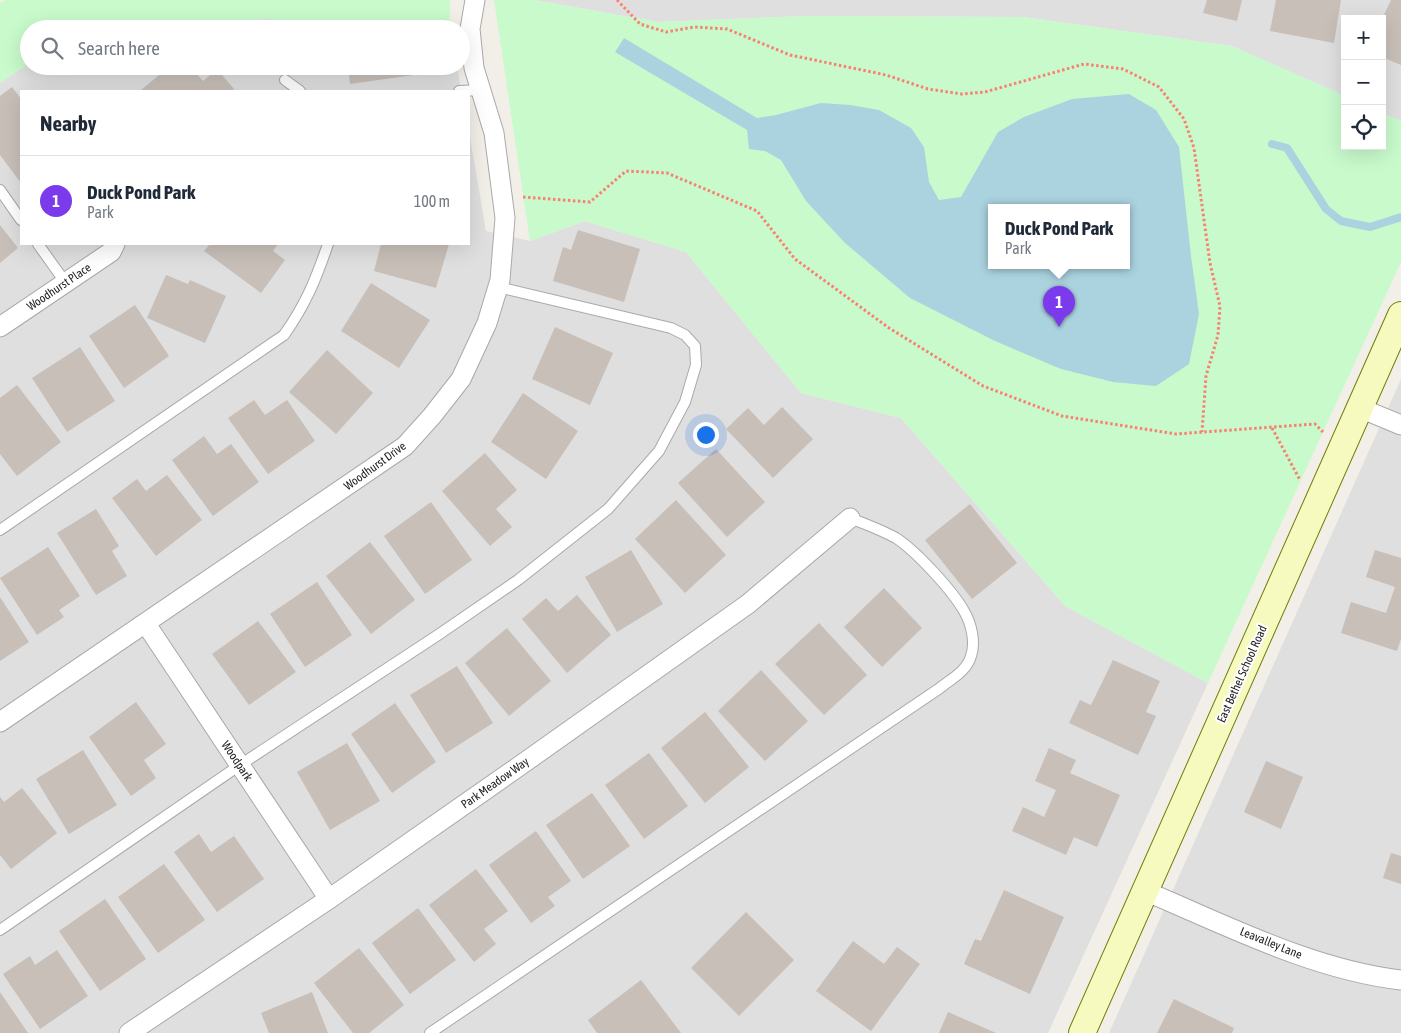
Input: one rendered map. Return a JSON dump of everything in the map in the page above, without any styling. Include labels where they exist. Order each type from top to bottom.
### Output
[{"type":"street","name":"Woodhurst Drive","points":[[0,722],[405,446],[432,416],[461,378],[487,322],[498,287],[505,218],[494,133],[474,68],[470,29],[475,0]]},
{"type":"street","name":"Woodhurst Place","points":[[0,327],[111,252],[114,245]]},
{"type":"street","name":"East Bethel School Road","points":[[1082,1033],[1401,315]]},
{"type":"street","points":[[1360,408],[1401,425]]},
{"type":"street","name":"Park Meadow Way","points":[[129,1033],[329,899],[748,604],[850,518]]},
{"type":"street","name":"Woodpark","points":[[146,624],[329,899]]},
{"type":"street","name":"Leavalley Lane","points":[[1145,891],[1302,957],[1379,977],[1401,980]]},
{"type":"lane","points":[[285,80],[299,90]]},
{"type":"lane","points":[[470,90],[480,90]]},
{"type":"lane","points":[[0,190],[20,219]]},
{"type":"lane","points":[[39,245],[66,282]]},
{"type":"lane","points":[[0,530],[284,335],[314,286],[328,245]]},
{"type":"lane","points":[[0,930],[240,765],[518,580],[608,509],[659,451],[685,402],[696,365],[695,346],[685,334],[671,328],[498,287]]},
{"type":"lane","points":[[430,1033],[932,694],[964,670],[972,656],[973,636],[964,611],[948,590],[910,549],[895,538],[850,518]]},
{"type":"path","points":[[617,0],[640,24],[666,32],[694,27],[727,29],[790,55],[886,75],[928,89],[962,94],[985,92],[1084,64],[1123,69],[1159,87],[1184,118],[1194,148],[1210,263],[1220,306],[1218,335],[1206,376],[1202,432]]},
{"type":"path","points":[[502,196],[590,202],[626,171],[667,173],[757,211],[796,259],[889,328],[983,386],[1062,416],[1176,434],[1315,424],[1325,434]]},
{"type":"path","points":[[1272,428],[1302,484]]},
{"type":"shaded area","points":[[534,0],[1401,0],[1401,121],[1386,115],[1386,15],[1341,15],[1341,94],[1232,46],[1023,17],[807,16],[658,22]]},
{"type":"shaded area","points":[[20,69],[20,75],[458,75],[461,90],[20,90],[20,245],[470,245],[470,137],[486,231],[530,241],[585,221],[686,252],[801,393],[901,418],[1065,606],[1208,683],[1048,1033],[0,1033],[0,83]]},
{"type":"shaded area","points":[[1401,379],[1401,1033],[1109,1033]]},
{"type":"green space","points":[[6,0],[450,0],[450,20],[20,20],[20,69],[0,83],[0,3]]},
{"type":"green space","points":[[494,0],[534,0],[658,22],[807,16],[1023,17],[1232,46],[1341,94],[1341,150],[1386,150],[1386,115],[1401,121],[1401,262],[1208,683],[1065,606],[901,418],[801,393],[686,252],[585,221],[530,241]]},
{"type":"water","points":[[624,38],[757,118],[821,103],[879,110],[911,128],[924,147],[929,182],[939,200],[961,197],[998,132],[1024,117],[1072,99],[1129,94],[1156,110],[1179,147],[1199,314],[1189,364],[1156,386],[1113,382],[1061,369],[995,341],[910,298],[845,243],[806,201],[781,160],[765,151],[749,149],[747,130],[615,52]]},
{"type":"building","points":[[1207,0],[1242,0],[1237,21],[1203,13]]},
{"type":"building","points":[[1276,0],[1341,0],[1334,43],[1270,31]]},
{"type":"building","points":[[1391,0],[1401,0],[1401,65],[1386,59],[1386,15],[1384,15]]},
{"type":"building","points":[[159,75],[198,75],[203,81],[210,75],[222,75],[234,89],[232,90],[141,90]]},
{"type":"building","points":[[349,75],[414,75],[350,84]]},
{"type":"building","points":[[12,87],[20,98],[20,182],[0,155],[0,96]]},
{"type":"building","points":[[0,225],[18,248],[0,263]]},
{"type":"building","points":[[578,230],[640,249],[624,302],[553,281],[563,247],[571,250]]},
{"type":"building","points":[[209,245],[277,245],[273,251],[285,260],[261,293],[204,251]]},
{"type":"building","points":[[381,245],[449,245],[436,288],[374,271]]},
{"type":"building","points":[[166,275],[188,284],[190,280],[226,296],[205,343],[147,318]]},
{"type":"building","points":[[371,283],[430,320],[399,368],[341,331]]},
{"type":"building","points":[[135,305],[169,356],[124,388],[89,336]]},
{"type":"building","points":[[555,327],[613,353],[590,405],[532,379]]},
{"type":"building","points":[[80,347],[115,401],[67,432],[32,378]]},
{"type":"building","points":[[327,350],[373,393],[336,434],[289,392]]},
{"type":"building","points":[[17,385],[61,442],[17,476],[0,454],[0,398]]},
{"type":"building","points":[[523,393],[578,431],[546,479],[491,442]]},
{"type":"building","points":[[254,400],[265,415],[287,400],[315,441],[268,474],[228,418]]},
{"type":"building","points":[[782,407],[813,439],[773,478],[726,429],[748,408],[764,425]]},
{"type":"building","points":[[204,436],[217,454],[231,444],[259,482],[213,516],[172,460]]},
{"type":"building","points":[[716,449],[765,502],[727,537],[678,483]]},
{"type":"building","points":[[485,453],[517,490],[496,509],[512,527],[490,546],[442,491]]},
{"type":"building","points":[[167,475],[202,520],[156,556],[112,498],[137,479],[146,491]]},
{"type":"building","points":[[676,500],[726,555],[685,593],[635,539]]},
{"type":"building","points":[[431,502],[472,560],[425,594],[384,536]]},
{"type":"building","points":[[970,504],[1017,563],[972,599],[925,540]]},
{"type":"building","points":[[96,509],[119,546],[112,551],[127,576],[96,595],[57,533]]},
{"type":"building","points":[[370,542],[415,600],[371,634],[326,576]]},
{"type":"building","points":[[48,547],[80,596],[59,610],[64,617],[37,635],[0,578]]},
{"type":"building","points":[[631,550],[663,604],[617,632],[585,577]]},
{"type":"building","points":[[1375,550],[1401,558],[1401,639],[1397,651],[1341,633],[1351,602],[1386,613],[1395,587],[1366,577]]},
{"type":"building","points":[[317,582],[352,635],[305,667],[270,614]]},
{"type":"building","points":[[884,588],[922,628],[882,667],[844,627]]},
{"type":"building","points":[[577,595],[611,635],[567,673],[522,619],[546,598],[558,611]]},
{"type":"building","points":[[0,597],[29,642],[0,661]]},
{"type":"building","points":[[258,621],[296,672],[249,705],[212,654]]},
{"type":"building","points":[[819,623],[867,675],[824,715],[775,664]]},
{"type":"building","points":[[507,628],[551,681],[509,716],[465,663]]},
{"type":"building","points":[[1113,660],[1160,681],[1146,712],[1156,716],[1138,755],[1069,723],[1080,700],[1091,705]]},
{"type":"building","points":[[457,666],[493,723],[446,753],[410,695]]},
{"type":"building","points":[[761,670],[808,721],[765,761],[718,711]]},
{"type":"building","points":[[136,702],[166,744],[144,760],[156,778],[131,796],[89,737]]},
{"type":"building","points":[[395,703],[436,762],[392,793],[351,734]]},
{"type":"building","points":[[705,712],[749,767],[705,803],[661,748]]},
{"type":"building","points":[[347,743],[380,801],[330,830],[297,772]]},
{"type":"building","points":[[1049,748],[1076,760],[1070,773],[1120,795],[1097,847],[1074,837],[1066,855],[1012,831],[1023,807],[1044,817],[1056,790],[1035,781]]},
{"type":"building","points":[[83,750],[117,805],[69,834],[36,779]]},
{"type":"building","points":[[649,753],[688,806],[644,839],[605,785]]},
{"type":"building","points":[[1266,761],[1303,777],[1281,829],[1244,812]]},
{"type":"building","points":[[22,788],[57,833],[11,869],[0,855],[0,797],[4,802]]},
{"type":"building","points":[[592,793],[630,846],[583,879],[546,825]]},
{"type":"building","points":[[536,831],[571,881],[548,897],[555,906],[531,923],[489,865]]},
{"type":"building","points":[[199,834],[211,852],[234,836],[264,879],[217,912],[174,852]]},
{"type":"building","points":[[1391,853],[1401,856],[1401,884],[1383,878]]},
{"type":"building","points":[[164,864],[205,920],[158,953],[118,897]]},
{"type":"building","points":[[476,869],[508,911],[484,929],[496,944],[474,962],[429,905]]},
{"type":"building","points":[[1004,890],[1064,917],[1030,994],[964,964],[975,939],[981,941]]},
{"type":"building","points":[[105,899],[146,959],[100,991],[59,931]]},
{"type":"building","points":[[418,908],[456,960],[410,994],[372,943]]},
{"type":"building","points":[[746,912],[794,960],[739,1016],[691,968]]},
{"type":"building","points":[[853,941],[884,964],[897,947],[920,964],[871,1031],[816,991]]},
{"type":"building","points":[[359,948],[404,1005],[369,1033],[353,1033],[314,983]]},
{"type":"building","points":[[57,950],[88,996],[40,1029],[3,974],[30,956],[35,965]]},
{"type":"building","points":[[641,980],[681,1033],[597,1033],[588,1020]]},
{"type":"building","points":[[0,992],[28,1033],[0,1033]]},
{"type":"building","points":[[312,992],[328,1033],[269,1033],[261,1013]]},
{"type":"building","points":[[1174,999],[1234,1028],[1232,1033],[1157,1033]]},
{"type":"building","points":[[948,1012],[996,1033],[939,1033]]},
{"type":"waterway","points":[[1272,144],[1287,148],[1326,209],[1341,221],[1370,227],[1401,217]]},
{"type":"place","name":"Duck Pond Park","points":[[1059,327]]}]
